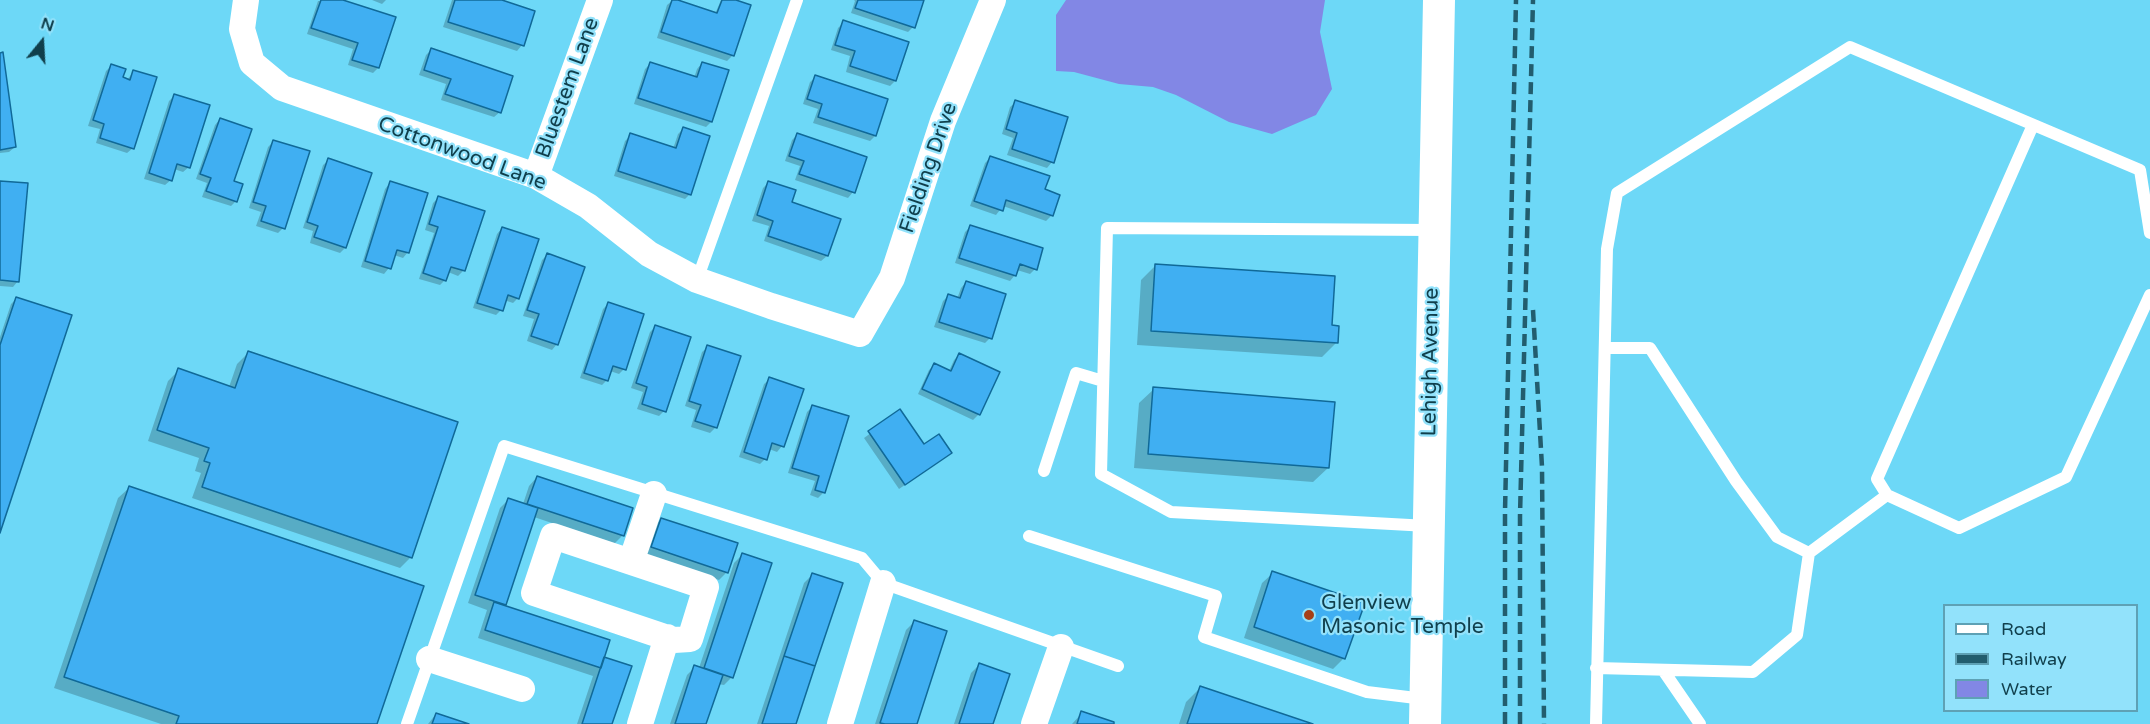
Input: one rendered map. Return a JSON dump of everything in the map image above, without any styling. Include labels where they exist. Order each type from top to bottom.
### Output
[{"type":"street","name":"Cottonwood Lane","points":[[246,0],[242,29],[252,63],[282,88],[536,176],[588,206],[649,254],[697,280],[860,334]]},
{"type":"street","name":"Bluestem Lane","points":[[536,176],[600,0]]},
{"type":"street","name":"Fielding Drive","points":[[860,334],[892,278],[943,121],[993,0]]},
{"type":"street","name":"Lehigh Avenue","points":[[1425,712],[1439,0]]},
{"type":"street","points":[[631,562],[654,494]]},
{"type":"street","points":[[553,536],[706,587],[690,639],[670,639],[534,593],[553,536]]},
{"type":"street","points":[[840,724],[883,583]]},
{"type":"street","points":[[640,724],[670,639]]},
{"type":"street","points":[[648,724],[670,639]]},
{"type":"street","points":[[1034,724],[1061,647]]},
{"type":"street","points":[[429,658],[522,689]]},
{"type":"lane","points":[[697,280],[797,0]]},
{"type":"lane","points":[[1596,724],[1607,249],[1617,193],[1850,47],[2140,170],[2150,233]]},
{"type":"lane","points":[[2033,125],[1877,479],[1887,495],[1959,528],[2066,477],[2150,295]]},
{"type":"lane","points":[[1428,526],[1171,512],[1101,474],[1107,228],[1434,230]]},
{"type":"lane","points":[[1605,348],[1650,348],[1736,481],[1778,537],[1809,553]]},
{"type":"lane","points":[[1044,471],[1076,373],[1103,381]]},
{"type":"lane","points":[[407,724],[504,446],[862,558],[883,583],[1118,666]]},
{"type":"lane","points":[[1596,668],[1753,672],[1797,635],[1809,553],[1887,495]]},
{"type":"lane","points":[[1029,536],[1216,596],[1204,637],[1425,712]]},
{"type":"lane","points":[[1663,670],[1700,724]]},
{"type":"water","points":[[1066,0],[1325,0],[1320,32],[1332,89],[1316,115],[1272,134],[1229,122],[1176,95],[1153,87],[1119,84],[1074,72],[1056,71],[1056,15]]},
{"type":"building","points":[[321,0],[343,0],[396,17],[379,68],[352,60],[358,43],[311,28]]},
{"type":"building","points":[[455,0],[502,0],[535,11],[524,46],[448,22]]},
{"type":"building","points":[[672,0],[717,13],[722,0],[736,0],[751,5],[734,56],[661,32]]},
{"type":"building","points":[[858,0],[924,0],[915,28],[855,8]]},
{"type":"building","points":[[843,20],[909,42],[896,81],[850,66],[855,51],[835,45]]},
{"type":"building","points":[[431,48],[513,76],[501,113],[445,94],[451,79],[424,70]]},
{"type":"building","points":[[3,52],[16,147],[0,150],[0,53]]},
{"type":"building","points":[[650,62],[697,77],[702,62],[729,70],[712,122],[638,98]]},
{"type":"building","points":[[111,64],[126,69],[123,77],[130,80],[133,70],[157,77],[134,149],[100,138],[104,124],[93,120]]},
{"type":"building","points":[[815,75],[888,99],[876,136],[818,117],[822,104],[807,99]]},
{"type":"building","points":[[174,94],[210,105],[190,168],[177,164],[172,181],[149,173]]},
{"type":"building","points":[[1015,100],[1068,117],[1054,163],[1012,149],[1017,133],[1006,129]]},
{"type":"building","points":[[220,118],[252,129],[234,181],[243,184],[237,202],[206,191],[211,178],[200,174]]},
{"type":"building","points":[[683,127],[710,136],[691,195],[618,171],[630,133],[676,148]]},
{"type":"building","points":[[797,133],[867,157],[855,193],[799,174],[804,161],[789,156]]},
{"type":"building","points":[[273,140],[310,151],[285,229],[261,221],[266,206],[253,202]]},
{"type":"building","points":[[990,156],[1050,176],[1045,189],[1060,195],[1053,216],[1006,200],[1003,211],[974,201]]},
{"type":"building","points":[[328,158],[372,173],[346,248],[314,237],[318,226],[307,222]]},
{"type":"building","points":[[0,181],[28,183],[19,282],[0,280]]},
{"type":"building","points":[[390,181],[428,193],[409,253],[397,250],[391,269],[365,261]]},
{"type":"building","points":[[768,181],[796,190],[792,202],[841,219],[828,256],[768,236],[773,221],[757,215]]},
{"type":"building","points":[[438,196],[485,211],[465,271],[451,267],[446,281],[423,273],[438,227],[429,224]]},
{"type":"building","points":[[970,225],[1043,248],[1037,270],[1020,264],[1016,276],[959,258]]},
{"type":"building","points":[[502,227],[539,239],[519,299],[508,295],[503,311],[477,303]]},
{"type":"building","points":[[547,253],[585,267],[558,345],[531,336],[539,314],[527,310]]},
{"type":"building","points":[[1155,264],[1335,276],[1332,325],[1339,326],[1338,343],[1151,331]]},
{"type":"building","points":[[966,281],[1006,294],[992,339],[939,322],[948,294],[960,298]]},
{"type":"building","points":[[16,297],[72,315],[0,533],[0,345]]},
{"type":"building","points":[[608,302],[644,314],[626,370],[613,366],[608,381],[584,373]]},
{"type":"building","points":[[655,325],[691,337],[666,412],[642,404],[647,387],[636,383]]},
{"type":"building","points":[[707,345],[741,356],[717,428],[695,421],[701,405],[689,401]]},
{"type":"building","points":[[248,351],[458,422],[412,558],[202,487],[210,463],[204,461],[209,448],[157,430],[178,368],[235,388]]},
{"type":"building","points":[[959,353],[1000,372],[980,415],[922,389],[934,363],[951,371]]},
{"type":"building","points":[[769,377],[804,389],[784,447],[772,443],[767,460],[744,452]]},
{"type":"building","points":[[1153,387],[1335,402],[1329,468],[1148,454]]},
{"type":"building","points":[[812,405],[849,416],[825,493],[815,490],[819,476],[792,468]]},
{"type":"building","points":[[900,409],[924,444],[939,434],[952,453],[905,485],[868,431]]},
{"type":"building","points":[[537,476],[633,508],[624,536],[527,504]]},
{"type":"building","points":[[129,486],[424,586],[377,724],[176,724],[179,716],[64,677]]},
{"type":"building","points":[[508,498],[538,508],[506,605],[475,595]]},
{"type":"building","points":[[661,518],[738,543],[728,573],[651,547]]},
{"type":"building","points":[[742,553],[772,563],[733,678],[704,668]]},
{"type":"building","name":"Glenview Masonic Temple","points":[[1272,571],[1365,603],[1345,659],[1254,627]]},
{"type":"building","points":[[812,573],[843,583],[815,666],[784,656]]},
{"type":"building","points":[[494,602],[610,640],[601,668],[485,630]]},
{"type":"building","points":[[914,620],[947,631],[917,724],[880,723]]},
{"type":"building","points":[[784,656],[815,666],[796,724],[762,724]]},
{"type":"building","points":[[604,657],[632,666],[612,724],[582,724]]},
{"type":"building","points":[[979,663],[1010,674],[993,724],[959,724]]},
{"type":"building","points":[[694,665],[723,675],[706,724],[675,724]]},
{"type":"building","points":[[1200,686],[1313,724],[1187,724]]},
{"type":"building","points":[[1081,711],[1114,722],[1114,724],[1077,724]]},
{"type":"building","points":[[436,713],[469,724],[432,724]]},
{"type":"railway","points":[[1505,724],[1505,512],[1516,0]]},
{"type":"railway","points":[[1520,724],[1520,516],[1533,0]]},
{"type":"railway","points":[[1533,310],[1542,467],[1544,724]]},
{"type":"place","name":"Glenview Masonic Temple","points":[[1309,615]]}]
